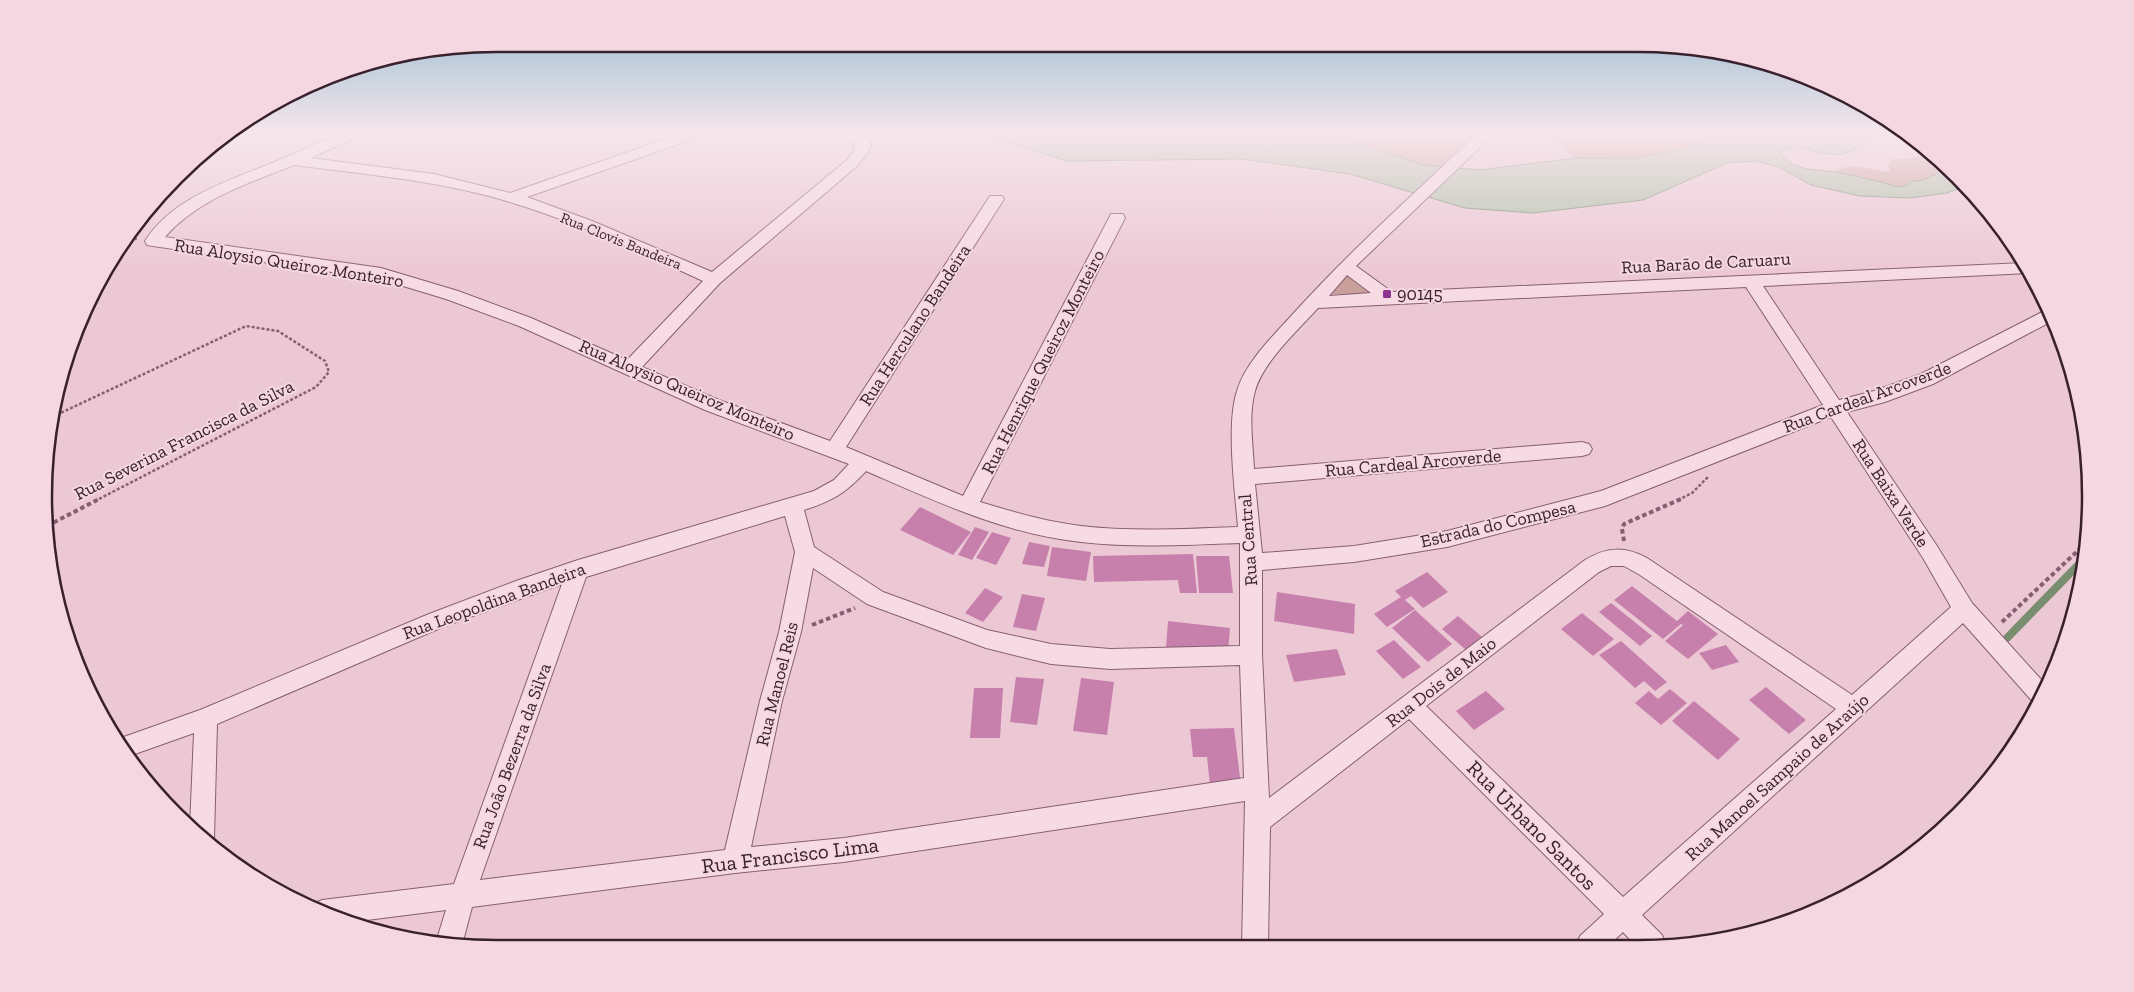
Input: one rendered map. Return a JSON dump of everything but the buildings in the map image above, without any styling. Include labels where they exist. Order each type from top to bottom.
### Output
[{"type":"street","name":"Rua Aloysio Queiroz Monteiro","points":[[245,179],[202,201],[167,224],[153,241],[381,274],[470,302],[525,322],[631,367],[712,405],[834,450],[968,506],[1023,522],[1080,534],[1144,538],[1248,536]]},
{"type":"street","name":"Rua Clovis Bandeira","points":[[423,179],[455,184],[510,198],[593,228],[714,280]]},
{"type":"street","points":[[510,198],[560,179]]},
{"type":"street","points":[[631,367],[714,280],[833,179]]},
{"type":"street","name":"Rua Central","points":[[1255,940],[1258,821],[1251,655],[1252,562],[1248,536],[1244,477],[1242,413],[1246,390],[1266,355],[1311,303],[1346,266],[1436,179]]},
{"type":"street","name":"Rua Herculano Bandeira","points":[[834,450],[996,199]]},
{"type":"street","name":"Rua Henrique Queiroz Monteiro","points":[[968,506],[1117,218]]},
{"type":"street","points":[[1346,266],[1388,298]]},
{"type":"street","name":"Rua Barão de Caruaru","points":[[1311,303],[2018,268]]},
{"type":"street","name":"Rua Baixa Verde","points":[[1751,282],[1930,552],[1964,608],[1986,636],[2037,690]]},
{"type":"street","name":"Rua Cardeal Arcoverde","points":[[1727,450],[1835,408],[1878,397],[1926,379],[2044,318]]},
{"type":"street","name":"Rua Cardeal Arcoverde","points":[[1244,477],[1582,449]]},
{"type":"street","name":"Estrada do Compesa","points":[[1252,562],[1354,554],[1447,539],[1605,498],[1727,450]]},
{"type":"street","name":"Rua Leopoldina Bandeira","points":[[129,745],[206,718],[437,620],[524,587],[578,569],[793,507],[821,497],[842,485],[863,462]]},
{"type":"street","name":"Rua Manoel Reis","points":[[735,861],[771,701],[790,632],[805,552],[793,507]]},
{"type":"street","points":[[805,552],[875,598],[986,639],[1051,654],[1110,659],[1251,655]]},
{"type":"street","name":"Rua Dois de Maio","points":[[1258,821],[1592,566],[1604,558],[1615,556],[1628,558]]},
{"type":"street","points":[[1628,558],[1852,708]]},
{"type":"street","name":"Rua João Bezerra da Silva","points":[[451,937],[463,894],[578,569]]},
{"type":"street","name":"Rua Manoel Sampaio de Araújo","points":[[1595,940],[1964,608]]},
{"type":"street","name":"Rua Urbano Santos","points":[[1411,706],[1648,940]]},
{"type":"street","points":[[202,828],[206,718]]},
{"type":"street","name":"Rua Francisco Lima","points":[[339,911],[735,861],[844,850],[1256,788]]},
{"type":"path","name":"Rua Severina Francisca da Silva","points":[[53,523],[316,387],[329,372],[325,361],[278,331],[246,326],[60,413]]},
{"type":"path","points":[[1628,558],[1622,529],[1624,524],[1683,498],[1697,489],[1708,479],[1727,450]]},
{"type":"path","points":[[1986,636],[2078,550]]},
{"type":"path","points":[[790,632],[844,613],[875,598]]},
{"type":"shaded area","points":[[1368,179],[1690,179],[1643,200],[1533,213],[1465,208]]},
{"type":"shaded area","points":[[1801,179],[1869,179],[1898,187],[1906,186],[1911,181],[1949,179],[1958,189],[1947,193],[1910,198],[1860,196],[1811,185]]},
{"type":"shaded area","points":[[1866,179],[1925,179],[1911,181],[1906,186],[1898,187]]},
{"type":"shaded area","points":[[1349,274],[1373,295],[1329,294]]},
{"type":"waterway","points":[[2007,638],[2076,568]]},
{"type":"place","name":"90145","points":[[1387,294]]}]
